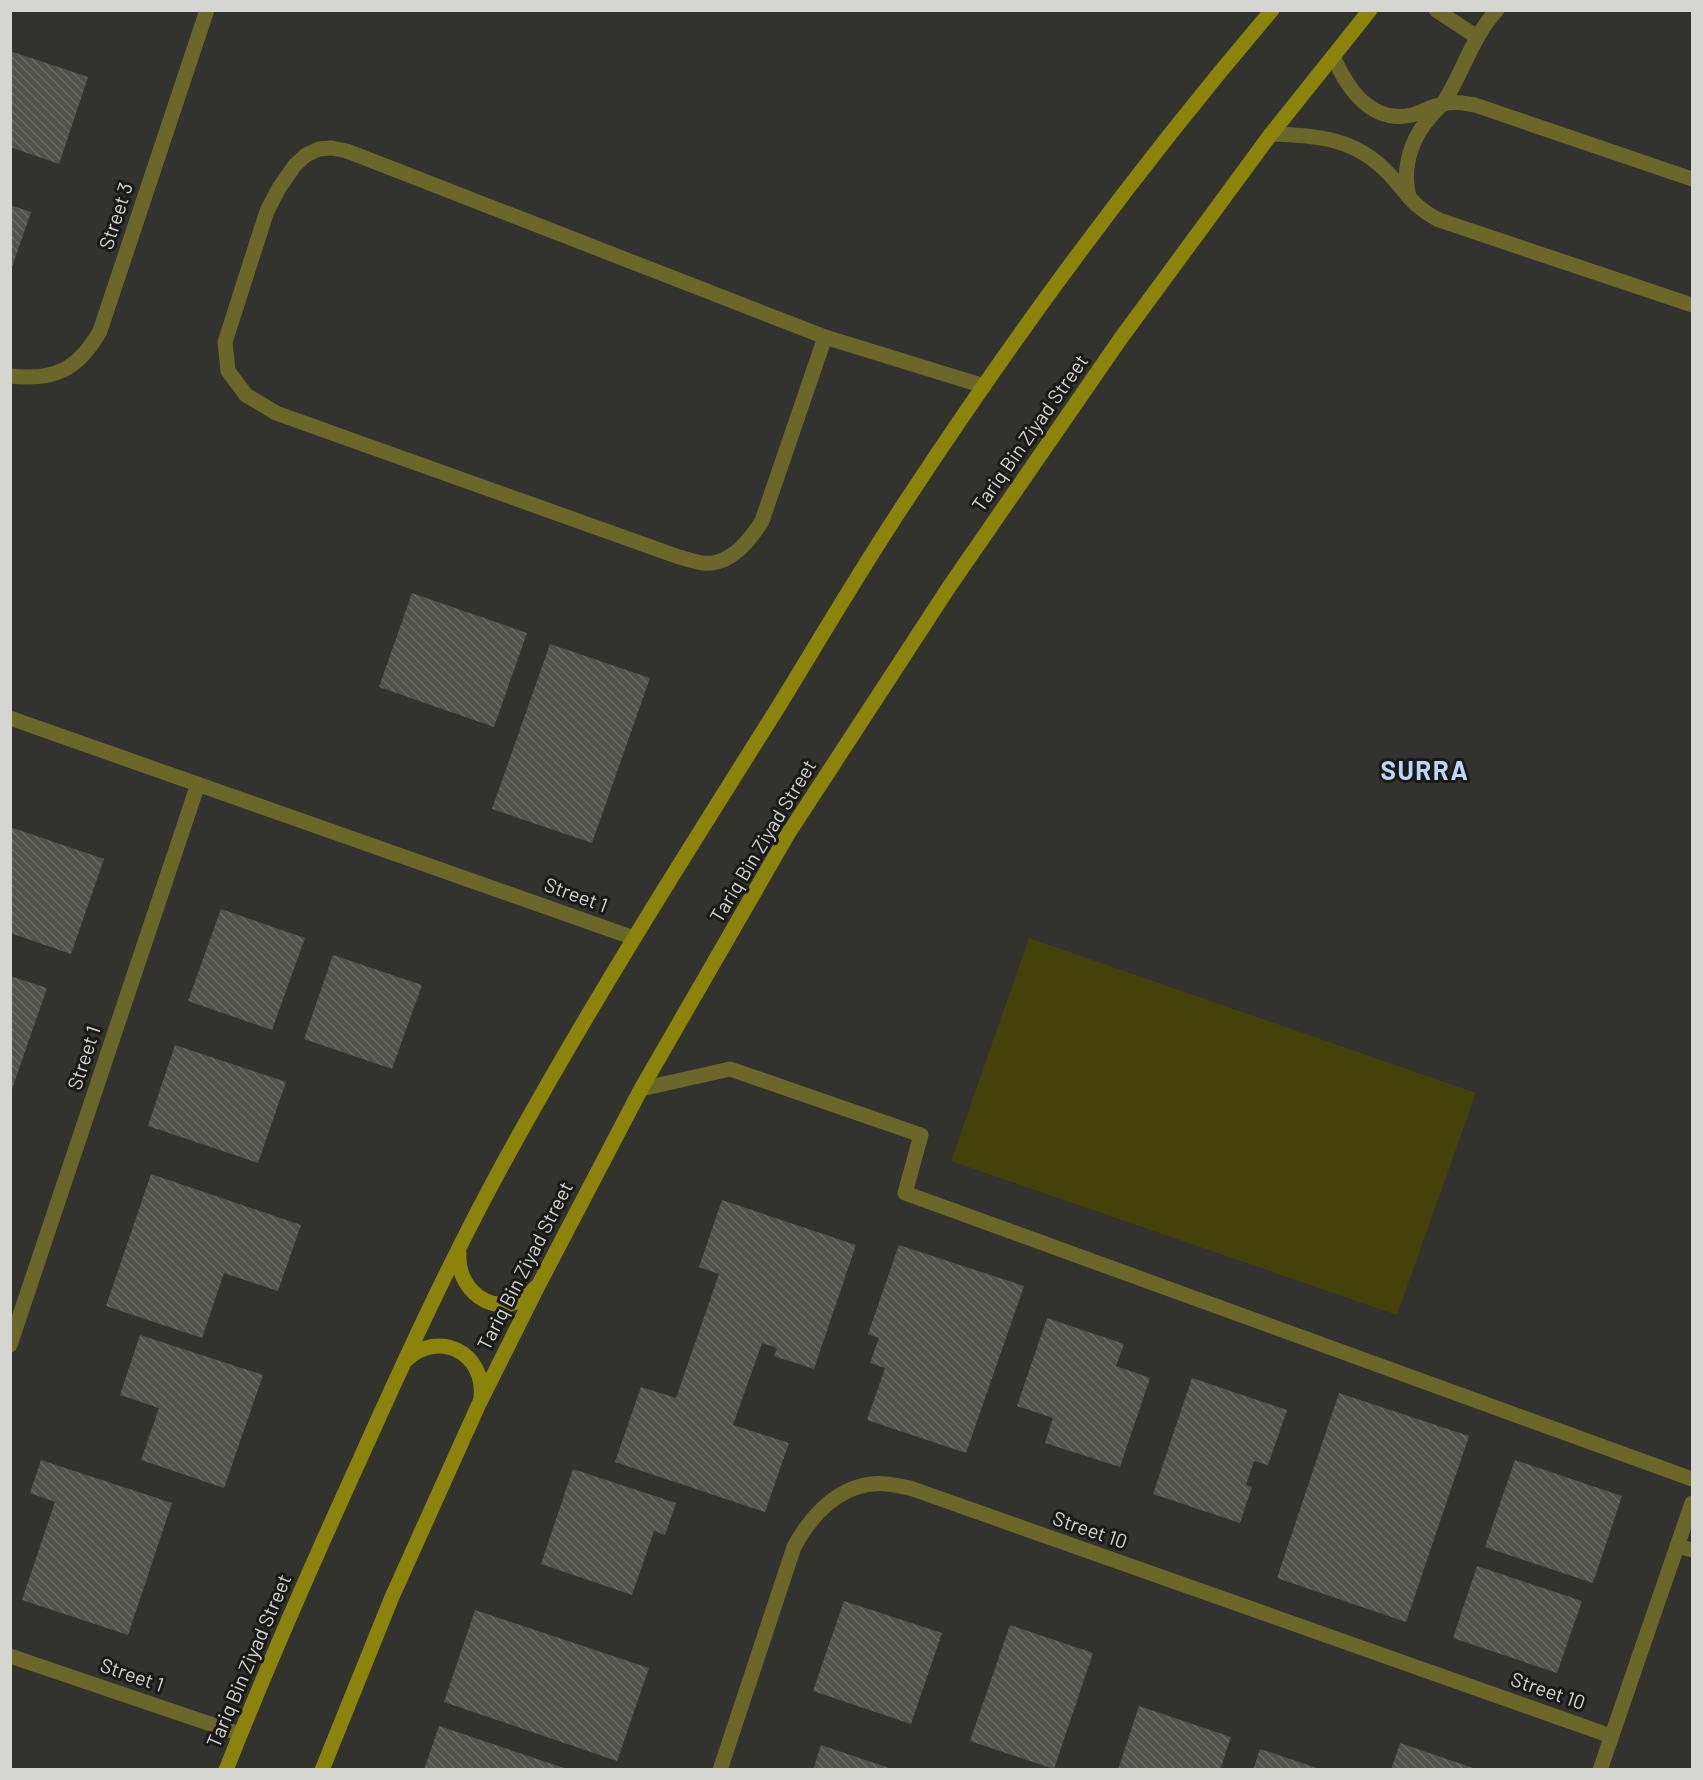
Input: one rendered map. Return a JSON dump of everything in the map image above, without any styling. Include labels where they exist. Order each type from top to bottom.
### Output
[{"type":"main road","name":"Tariq Bin Ziyad Street","points":[[226,1770],[312,1565],[402,1365],[514,1144],[634,938],[906,500],[1084,246],[1214,79],[1272,10]]},
{"type":"main road","name":"Tariq Bin Ziyad Street","points":[[322,1770],[392,1597],[478,1406],[641,1089],[788,834],[949,587],[1121,338],[1271,134],[1370,10]]},
{"type":"main road","points":[[462,1244],[459,1264],[464,1282],[470,1290],[486,1301],[506,1304],[515,1302],[532,1292],[539,1284]]},
{"type":"main road","points":[[402,1365],[422,1348],[439,1346],[456,1349],[470,1358],[480,1373],[482,1390],[478,1406]]},
{"type":"street","name":"Street 3","points":[[10,376],[38,378],[60,372],[82,356],[93,344],[100,331],[207,10]]},
{"type":"street","points":[[1436,10],[1477,38]]},
{"type":"street","points":[[1410,200],[1406,184],[1412,148],[1430,117],[1443,104],[1477,38],[1497,10]]},
{"type":"street","points":[[1333,56],[1350,89],[1362,102],[1377,111],[1394,115],[1411,115],[1443,104],[1459,102],[1475,105],[1692,179]]},
{"type":"street","points":[[1271,134],[1311,135],[1345,143],[1376,161],[1389,173],[1410,200],[1424,212],[1439,220],[1692,305]]},
{"type":"street","points":[[825,337],[762,521],[741,548],[716,563],[698,562],[679,557],[276,413],[246,395],[228,371],[225,342],[267,211],[275,196],[295,165],[306,155],[319,149],[331,148],[359,155],[825,337],[984,387]]},
{"type":"street","name":"Street 1","points":[[10,718],[634,938]]},
{"type":"street","name":"Street 1","points":[[10,1346],[198,784]]},
{"type":"street","points":[[641,1089],[730,1070],[921,1136],[905,1193],[1692,1479]]},
{"type":"street","name":"Street 10","points":[[720,1770],[798,1538],[815,1514],[828,1504],[854,1489],[873,1484],[890,1484],[910,1488],[1611,1736]]},
{"type":"street","points":[[1600,1770],[1611,1736],[1685,1548],[1692,1503]]},
{"type":"street","name":"Street 1","points":[[10,1656],[240,1734]]},
{"type":"shaded area","points":[[1029,938],[1476,1093],[1397,1315],[951,1161]]},
{"type":"building","points":[[10,51],[88,77],[59,164],[10,147]]},
{"type":"building","points":[[10,205],[31,212],[11,270],[10,270]]},
{"type":"building","points":[[412,593],[527,633],[494,727],[379,687]]},
{"type":"building","points":[[550,644],[650,678],[592,843],[492,809]]},
{"type":"building","points":[[10,827],[104,859],[71,954],[10,933]]},
{"type":"building","points":[[221,909],[305,938],[272,1030],[188,1001]]},
{"type":"building","points":[[333,955],[422,985],[392,1069],[304,1039]]},
{"type":"building","points":[[10,976],[47,988],[11,1092],[10,1092]]},
{"type":"building","points":[[175,1045],[286,1082],[258,1163],[148,1126]]},
{"type":"building","points":[[151,1174],[301,1225],[278,1291],[224,1273],[202,1338],[106,1306]]},
{"type":"building","points":[[722,1200],[856,1245],[814,1369],[774,1356],[777,1348],[762,1343],[733,1425],[789,1443],[765,1512],[615,1462],[641,1387],[676,1398],[719,1274],[699,1267]]},
{"type":"building","points":[[899,1245],[1024,1286],[966,1453],[867,1420],[885,1368],[870,1363],[879,1338],[868,1334]]},
{"type":"building","points":[[1047,1318],[1124,1344],[1116,1366],[1150,1378],[1120,1467],[1045,1443],[1053,1418],[1017,1406]]},
{"type":"building","points":[[140,1335],[263,1375],[224,1488],[141,1460],[159,1408],[120,1395]]},
{"type":"building","points":[[1192,1378],[1287,1410],[1268,1465],[1254,1461],[1246,1485],[1252,1487],[1240,1523],[1153,1494]]},
{"type":"building","points":[[1339,1393],[1469,1436],[1406,1622],[1277,1578]]},
{"type":"building","points":[[41,1460],[172,1503],[128,1635],[22,1600],[55,1502],[30,1493]]},
{"type":"building","points":[[1515,1460],[1622,1496],[1593,1583],[1485,1547]]},
{"type":"building","points":[[573,1469],[676,1503],[665,1535],[654,1531],[632,1595],[541,1564]]},
{"type":"building","points":[[1477,1566],[1582,1601],[1557,1673],[1453,1638]]},
{"type":"building","points":[[844,1601],[942,1633],[911,1724],[813,1691]]},
{"type":"building","points":[[475,1610],[649,1668],[617,1761],[444,1702]]},
{"type":"building","points":[[1010,1625],[1093,1653],[1054,1769],[970,1741]]},
{"type":"building","points":[[1139,1706],[1231,1737],[1220,1770],[1118,1770]]},
{"type":"building","points":[[439,1726],[567,1769],[567,1770],[424,1770]]},
{"type":"building","points":[[1400,1743],[1476,1769],[1476,1770],[1391,1770]]},
{"type":"building","points":[[821,1745],[892,1769],[892,1770],[813,1770]]},
{"type":"building","points":[[1260,1749],[1320,1769],[1320,1770],[1253,1770]]},
{"type":"district","name":"SURRA","points":[[1425,771]]}]
